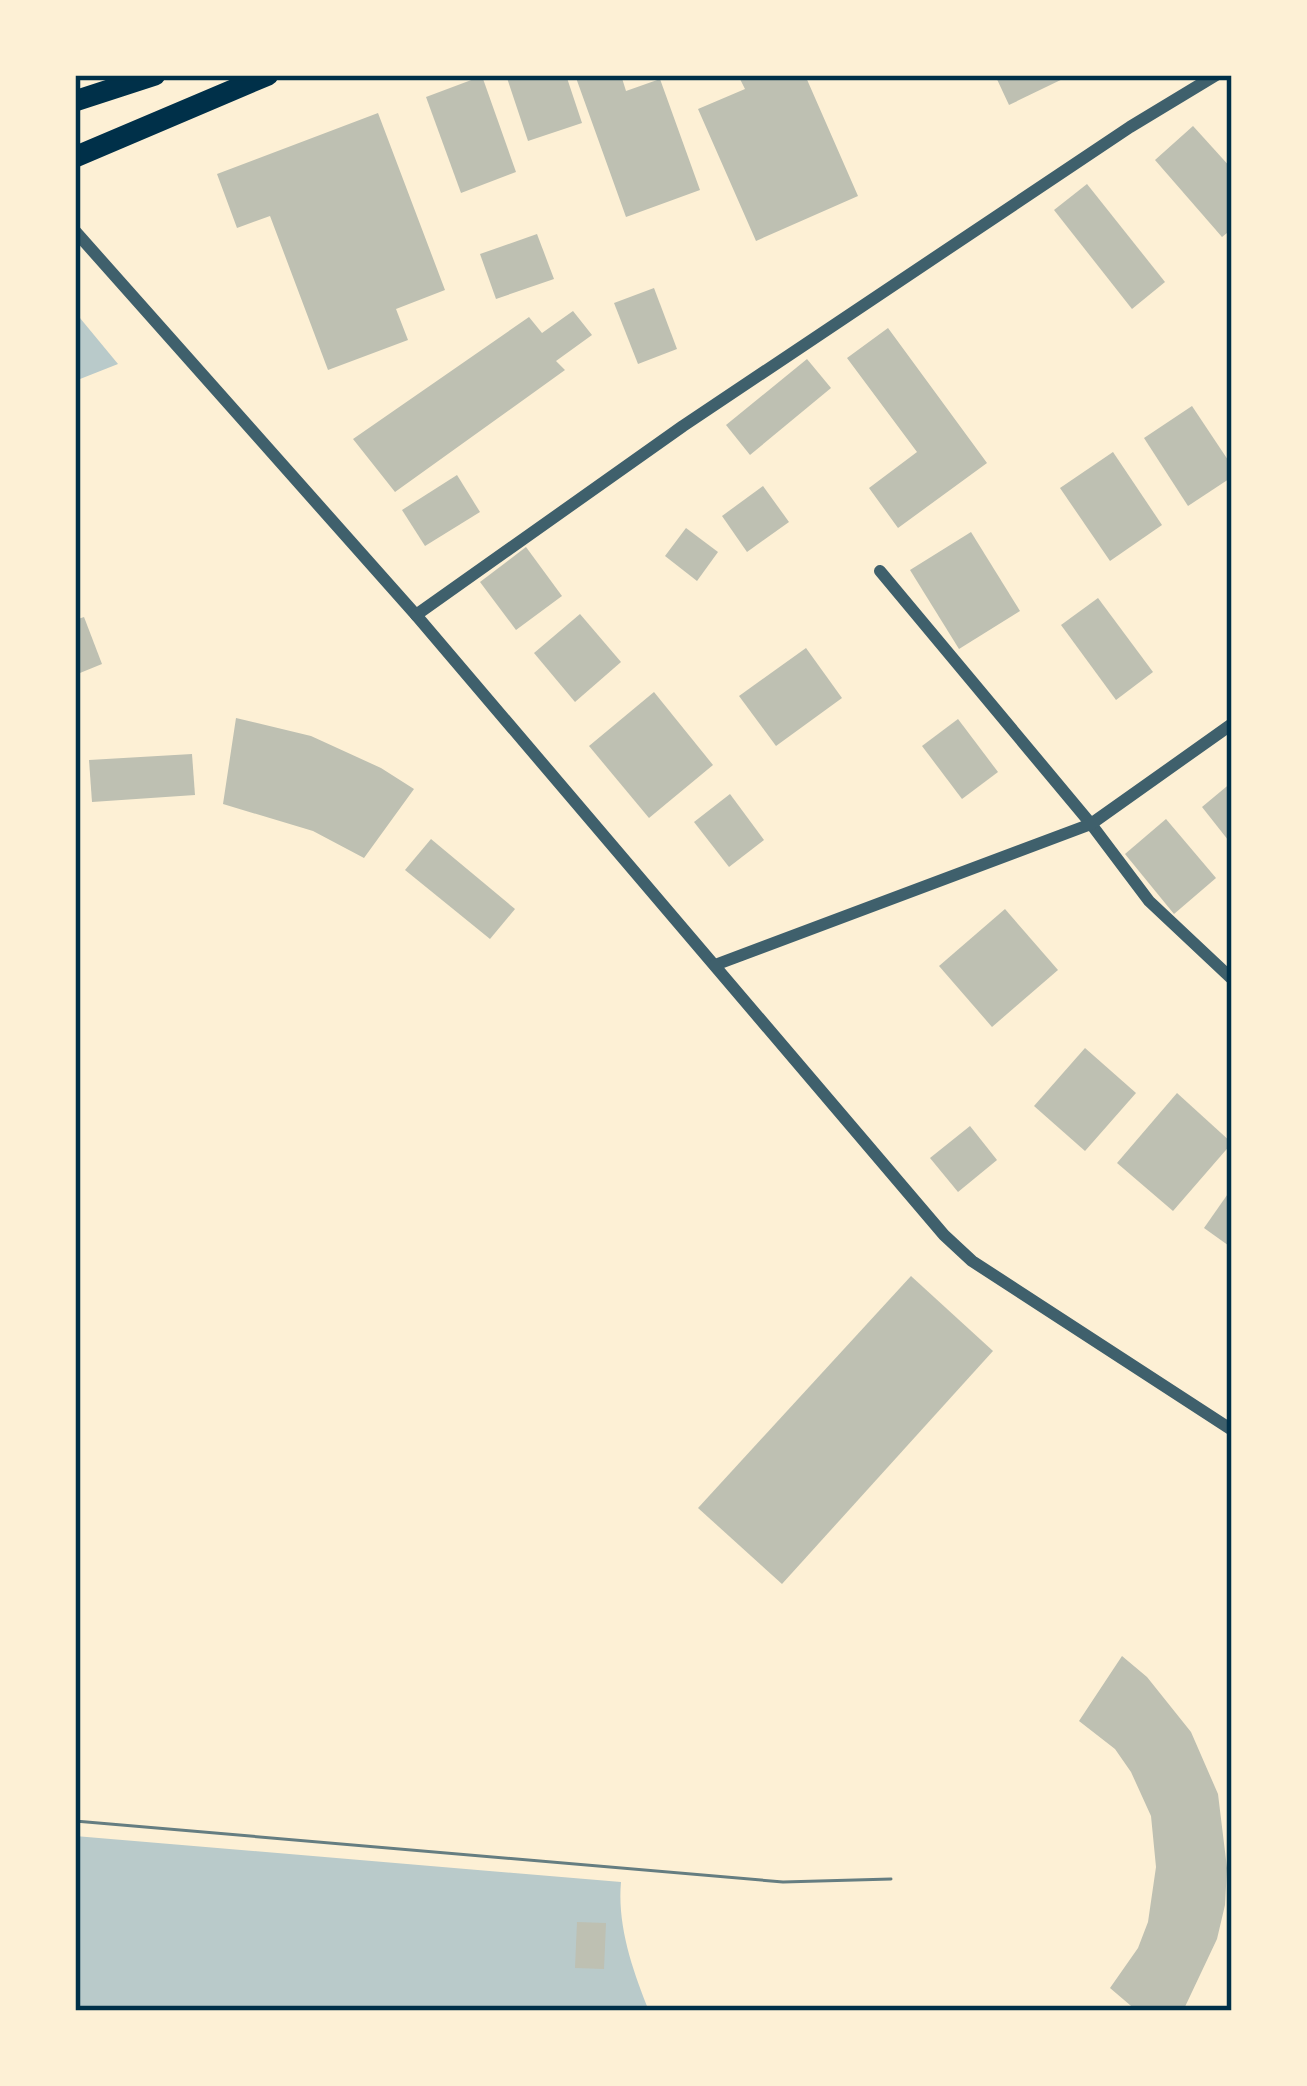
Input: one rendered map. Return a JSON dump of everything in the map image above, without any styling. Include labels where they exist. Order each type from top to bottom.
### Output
[{"type":"main road","points":[[75,100],[155,75]]},
{"type":"main road","points":[[75,158],[268,75]]},
{"type":"street","points":[[416,614],[722,400],[1130,127],[1216,75]]},
{"type":"street","points":[[75,231],[416,614],[916,1205],[972,1261],[1232,1430]]},
{"type":"street","points":[[880,571],[1091,824],[1149,901],[1232,980]]},
{"type":"street","points":[[715,965],[1091,824],[1232,724]]},
{"type":"shaded area","points":[[75,312],[118,364],[75,381]]},
{"type":"shaded area","points":[[75,1836],[621,1882],[624,1932],[649,2011],[75,2011]]},
{"type":"building","points":[[506,75],[566,75],[582,123],[528,141]]},
{"type":"building","points":[[575,75],[621,75],[626,91],[660,79],[700,190],[626,217]]},
{"type":"building","points":[[738,75],[805,75],[858,196],[756,241],[698,109],[745,89]]},
{"type":"building","points":[[995,75],[1071,75],[1009,105]]},
{"type":"building","points":[[482,76],[516,172],[461,193],[426,97]]},
{"type":"building","points":[[378,113],[445,290],[396,309],[408,340],[328,370],[270,216],[237,228],[217,174]]},
{"type":"building","points":[[1193,126],[1232,169],[1232,229],[1222,237],[1155,160]]},
{"type":"building","points":[[1087,184],[1165,282],[1132,309],[1054,210]]},
{"type":"building","points":[[537,234],[554,279],[496,299],[480,254]]},
{"type":"building","points":[[654,288],[677,349],[638,364],[614,303]]},
{"type":"building","points":[[573,311],[592,335],[556,361],[565,370],[395,492],[353,439],[529,317],[542,333]]},
{"type":"building","points":[[888,328],[987,463],[898,528],[869,488],[917,452],[847,358]]},
{"type":"building","points":[[807,359],[831,388],[750,455],[726,425]]},
{"type":"building","points":[[1192,406],[1232,466],[1232,477],[1188,506],[1144,438]]},
{"type":"building","points":[[1113,452],[1162,525],[1110,561],[1060,488]]},
{"type":"building","points":[[457,475],[480,512],[425,546],[402,510]]},
{"type":"building","points":[[763,486],[789,522],[747,552],[722,516]]},
{"type":"building","points":[[686,528],[718,552],[697,581],[665,556]]},
{"type":"building","points":[[971,532],[1020,611],[959,649],[910,570]]},
{"type":"building","points":[[526,547],[562,596],[516,630],[480,582]]},
{"type":"building","points":[[1098,598],[1153,672],[1116,700],[1061,625]]},
{"type":"building","points":[[580,614],[621,662],[575,702],[534,653]]},
{"type":"building","points":[[84,617],[102,664],[75,675],[75,620]]},
{"type":"building","points":[[806,648],[842,698],[776,746],[739,696]]},
{"type":"building","points":[[654,692],[713,765],[649,818],[589,746]]},
{"type":"building","points":[[236,718],[311,736],[414,789],[364,858],[313,831],[223,804]]},
{"type":"building","points":[[958,719],[998,772],[962,799],[922,746]]},
{"type":"building","points":[[192,754],[195,795],[92,802],[89,760]]},
{"type":"building","points":[[1232,782],[1232,845],[1202,807]]},
{"type":"building","points":[[730,794],[764,840],[729,867],[694,822]]},
{"type":"building","points":[[1166,819],[1216,878],[1174,914],[1125,854]]},
{"type":"building","points":[[431,839],[515,909],[490,939],[405,870]]},
{"type":"building","points":[[1005,909],[1058,970],[992,1027],[939,966]]},
{"type":"building","points":[[1085,1048],[1136,1093],[1085,1151],[1034,1106]]},
{"type":"building","points":[[1177,1093],[1232,1143],[1173,1211],[1117,1163]]},
{"type":"building","points":[[970,1126],[997,1160],[958,1192],[930,1158]]},
{"type":"building","points":[[1232,1188],[1232,1248],[1204,1228]]},
{"type":"building","points":[[911,1276],[993,1351],[782,1584],[698,1508]]},
{"type":"building","points":[[1122,1656],[1147,1677],[1191,1732],[1218,1794],[1227,1868],[1225,1905],[1217,1939],[1183,2011],[1137,2011],[1110,1988],[1138,1948],[1148,1922],[1156,1867],[1151,1816],[1131,1772],[1115,1749],[1079,1721]]},
{"type":"building","points":[[577,1922],[606,1923],[604,1969],[575,1968]]},
{"type":"tram line","points":[[75,1821],[783,1882],[891,1879]]}]
